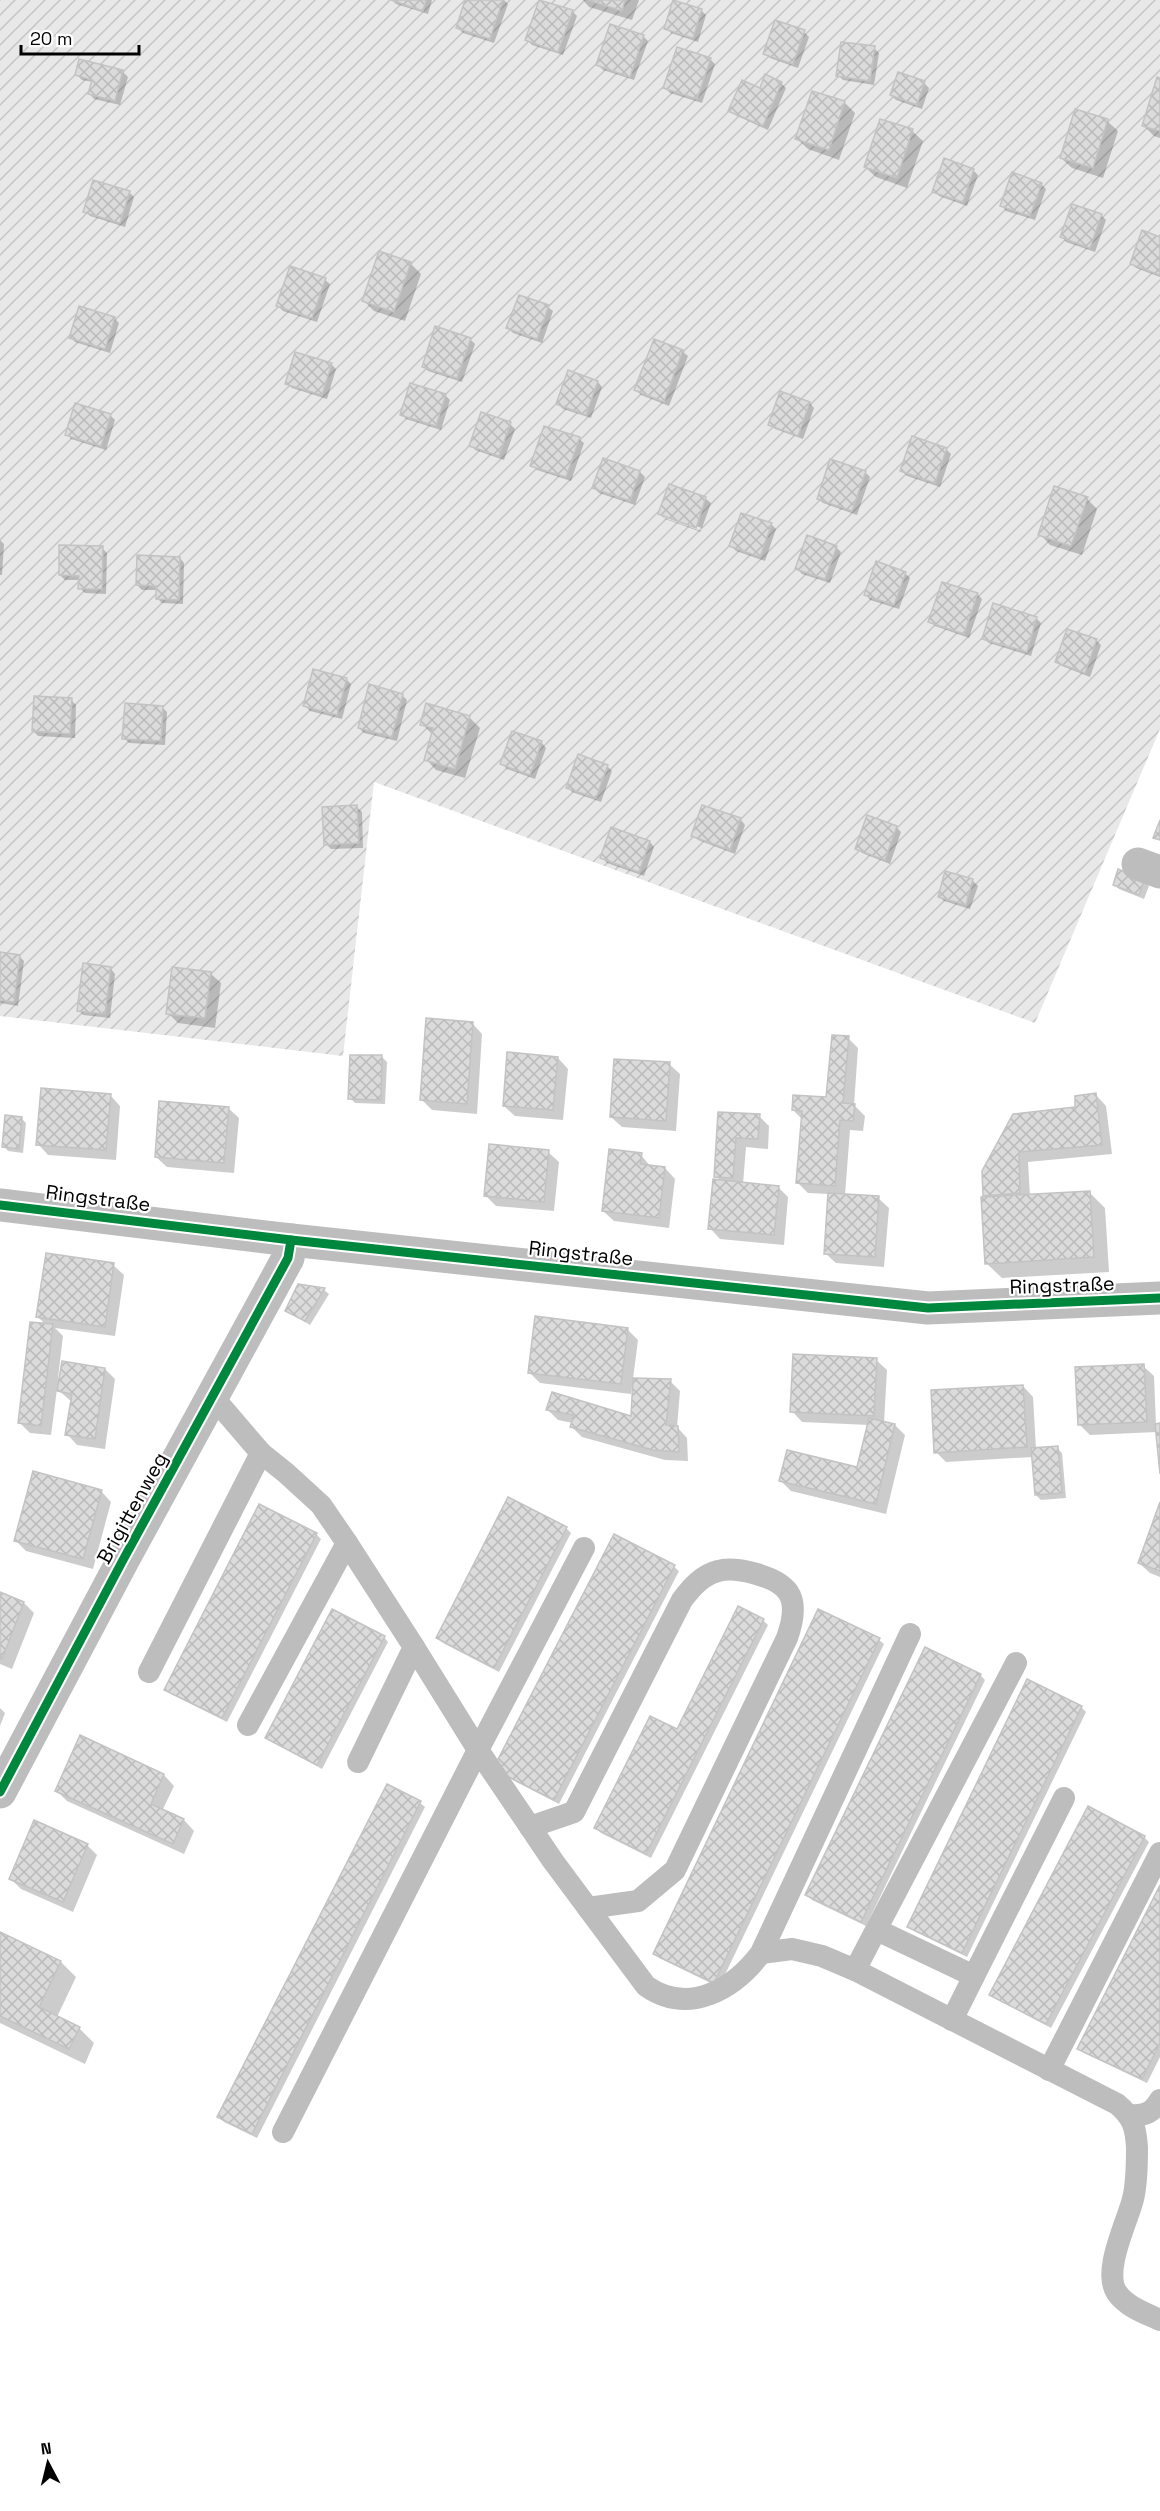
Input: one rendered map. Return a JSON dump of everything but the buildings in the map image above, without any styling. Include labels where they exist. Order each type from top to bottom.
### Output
[{"type":"street","name":"Ringstraße","points":[[0,1205],[291,1240],[928,1308],[1160,1298]]},
{"type":"street","name":"Brigittenweg","points":[[0,1792],[123,1560],[288,1258],[291,1240]]},
{"type":"lane","points":[[213,1397],[261,1453],[321,1505],[530,1827],[646,1986],[657,1993],[676,1999],[700,1998],[725,1989],[748,1970],[761,1953],[910,1634]]},
{"type":"lane","points":[[149,1672],[261,1453]]},
{"type":"lane","points":[[248,1725],[347,1543]]},
{"type":"lane","points":[[283,2132],[584,1548]]},
{"type":"lane","points":[[530,1827],[574,1812],[682,1600],[695,1583],[718,1571],[744,1570],[772,1580],[788,1591],[793,1606],[792,1625],[788,1638],[675,1869],[638,1901],[588,1908]]},
{"type":"lane","points":[[358,1762],[414,1647]]},
{"type":"lane","points":[[855,1970],[1017,1663]]},
{"type":"lane","points":[[952,2020],[1064,1798]]},
{"type":"lane","points":[[1049,2070],[1160,1853]]},
{"type":"lane","points":[[877,1930],[974,1976]]},
{"type":"lane","points":[[761,1953],[792,1949],[822,1956],[855,1970],[1117,2104],[1130,2115],[1136,2128],[1134,2197],[1115,2254],[1112,2273],[1116,2291],[1129,2305],[1160,2320]]},
{"type":"lane","points":[[1130,2115],[1143,2116],[1152,2111],[1160,2100]]},
{"type":"shaded area","points":[[0,0],[1160,0],[1160,729],[1035,1023],[374,782],[343,1056],[0,1016]]},
{"type":"cycle path","points":[[0,1205],[291,1240],[928,1308],[1160,1298]]},
{"type":"cycle path","points":[[0,1792],[123,1560],[288,1258],[291,1240]]}]
